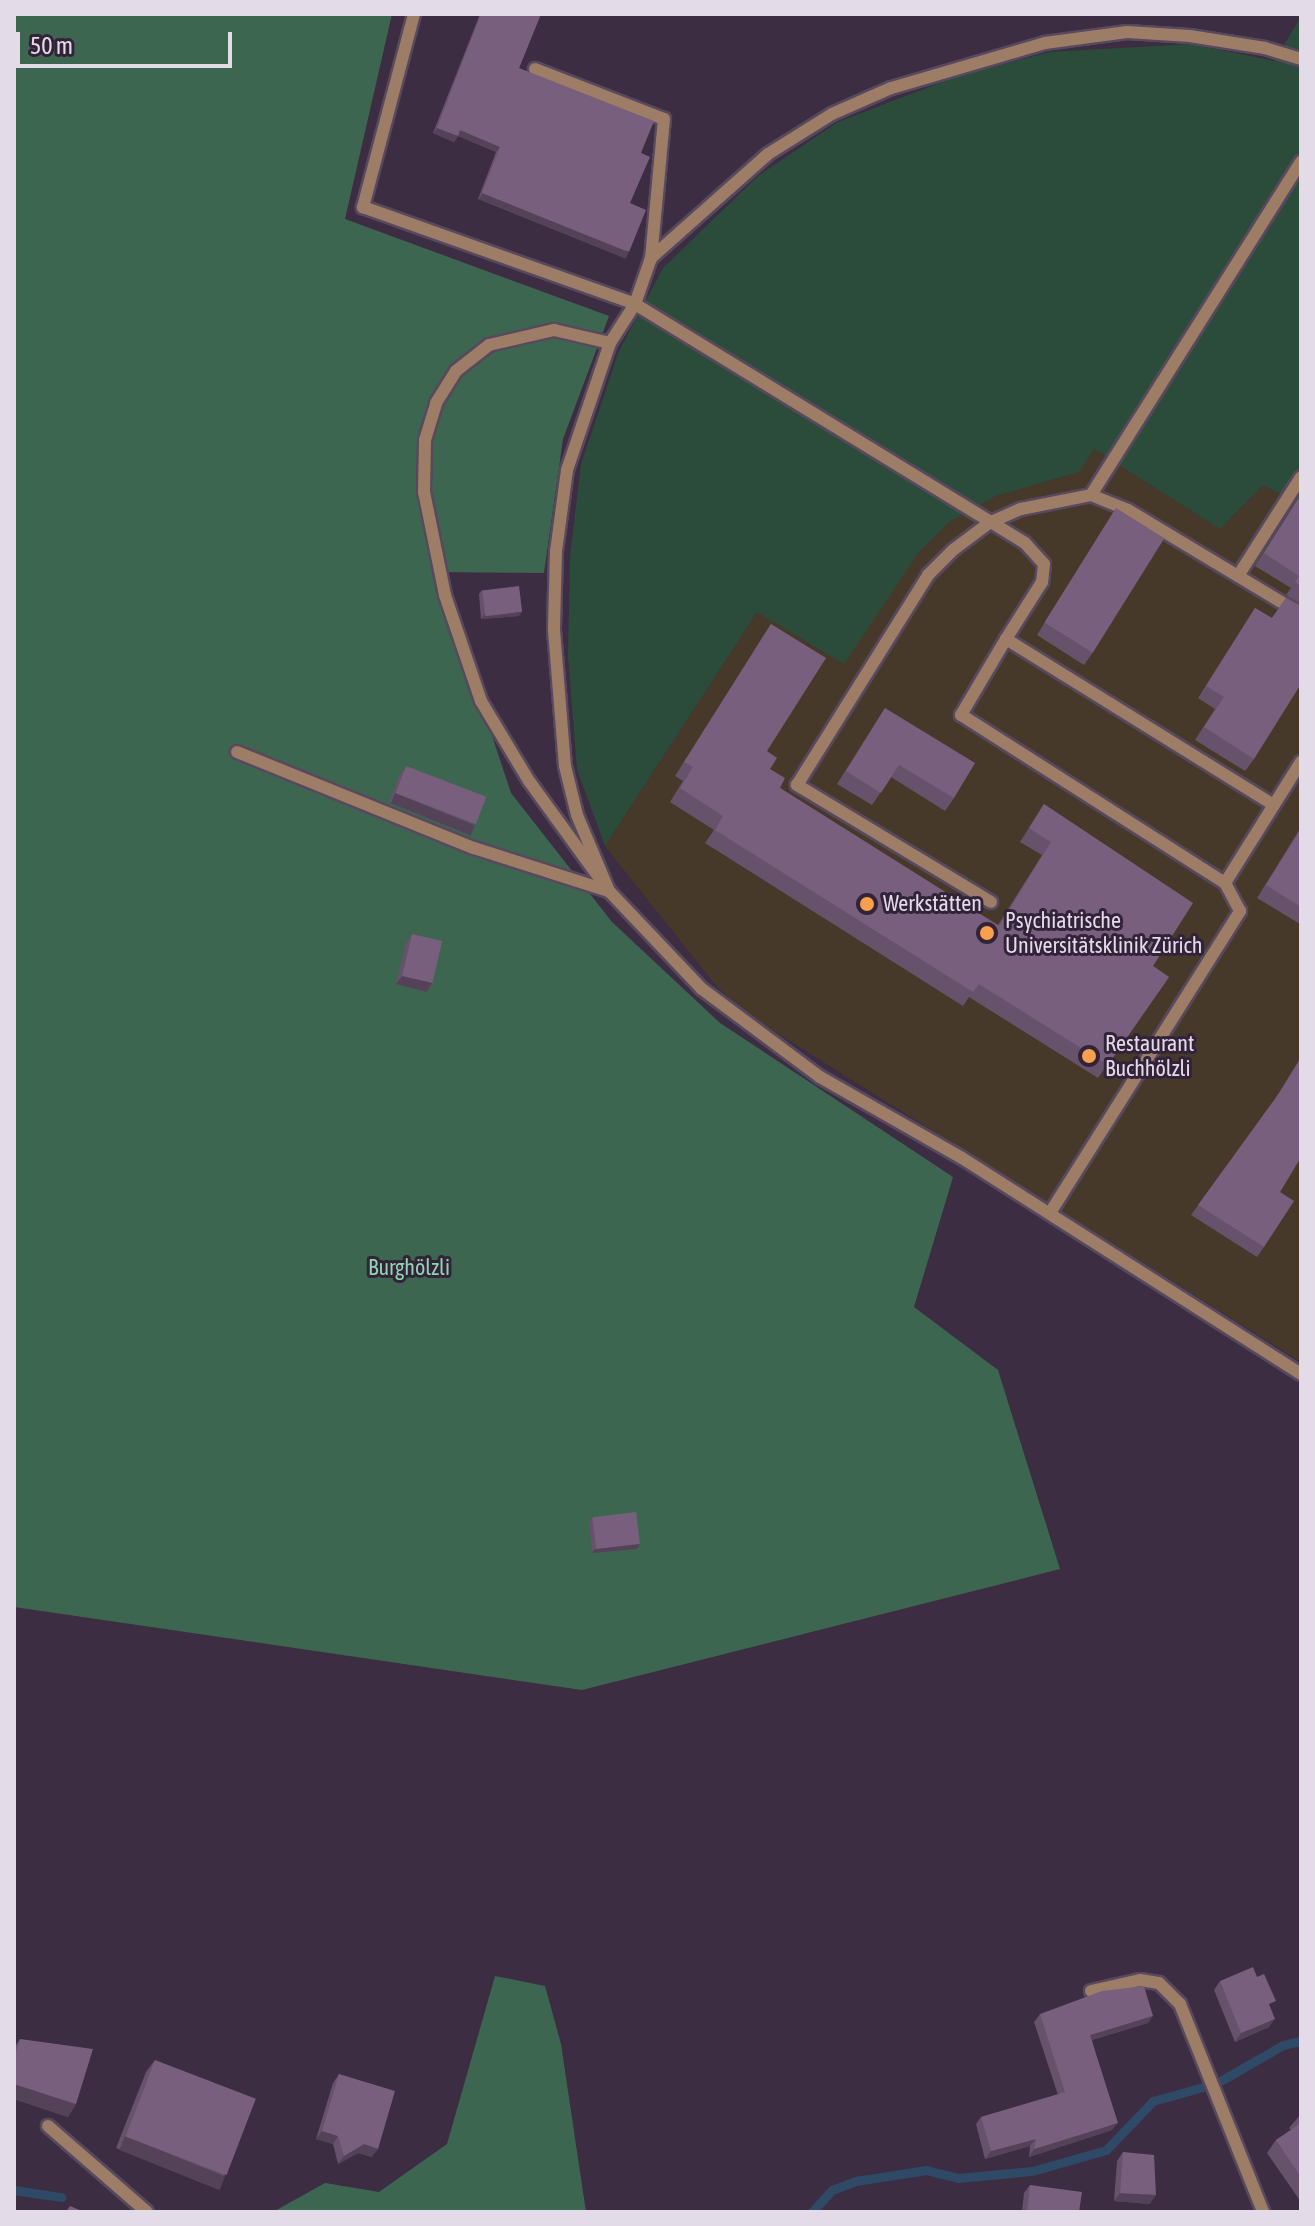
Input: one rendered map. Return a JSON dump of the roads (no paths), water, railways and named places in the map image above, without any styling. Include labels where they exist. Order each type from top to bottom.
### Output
[{"type":"lane","points":[[414,14],[363,207],[635,304],[1025,543],[1044,564],[1042,582],[961,715],[1225,883],[1240,911],[1050,1213]]},
{"type":"lane","points":[[651,258],[768,154],[832,114],[962,65],[1045,43],[1127,32],[1190,36],[1301,59]]},
{"type":"lane","points":[[535,69],[664,119],[651,258],[635,304],[610,343],[567,470],[556,551],[554,630],[565,766],[577,815],[609,891]]},
{"type":"lane","points":[[1091,495],[1301,162]]},
{"type":"lane","points":[[610,343],[554,330],[489,345],[456,371],[436,403],[425,440],[424,492],[445,595],[481,701],[529,781],[609,891],[702,989],[820,1077],[1050,1213],[1301,1374]]},
{"type":"lane","points":[[1238,576],[1301,477]]},
{"type":"lane","points":[[991,902],[797,785],[928,575],[989,523],[1058,498],[1091,495],[1128,510],[1301,614]]},
{"type":"lane","points":[[1006,639],[1274,805]]},
{"type":"lane","points":[[237,752],[474,848],[609,891]]},
{"type":"lane","points":[[1225,883],[1301,762]]},
{"type":"lane","points":[[1091,1991],[1140,1980],[1159,1983],[1180,2004],[1263,2212]]},
{"type":"lane","points":[[48,2126],[147,2212]]},
{"type":"waterway","points":[[1222,2080],[1283,2045],[1301,2041]]},
{"type":"waterway","points":[[812,2212],[832,2190],[856,2181],[926,2170],[958,2178],[1032,2171],[1106,2150],[1153,2101],[1203,2087]]},
{"type":"waterway","points":[[14,2190],[61,2197]]},
{"type":"place","name":"Werkstätten","points":[[867,904]]},
{"type":"place","name":"Psychiatrische Universitätsklinik Zürich","points":[[987,933]]},
{"type":"place","name":"Restaurant Buchhölzli","points":[[1089,1056]]},
{"type":"park label","name":"Burghölzli","points":[[409,1268]]}]
